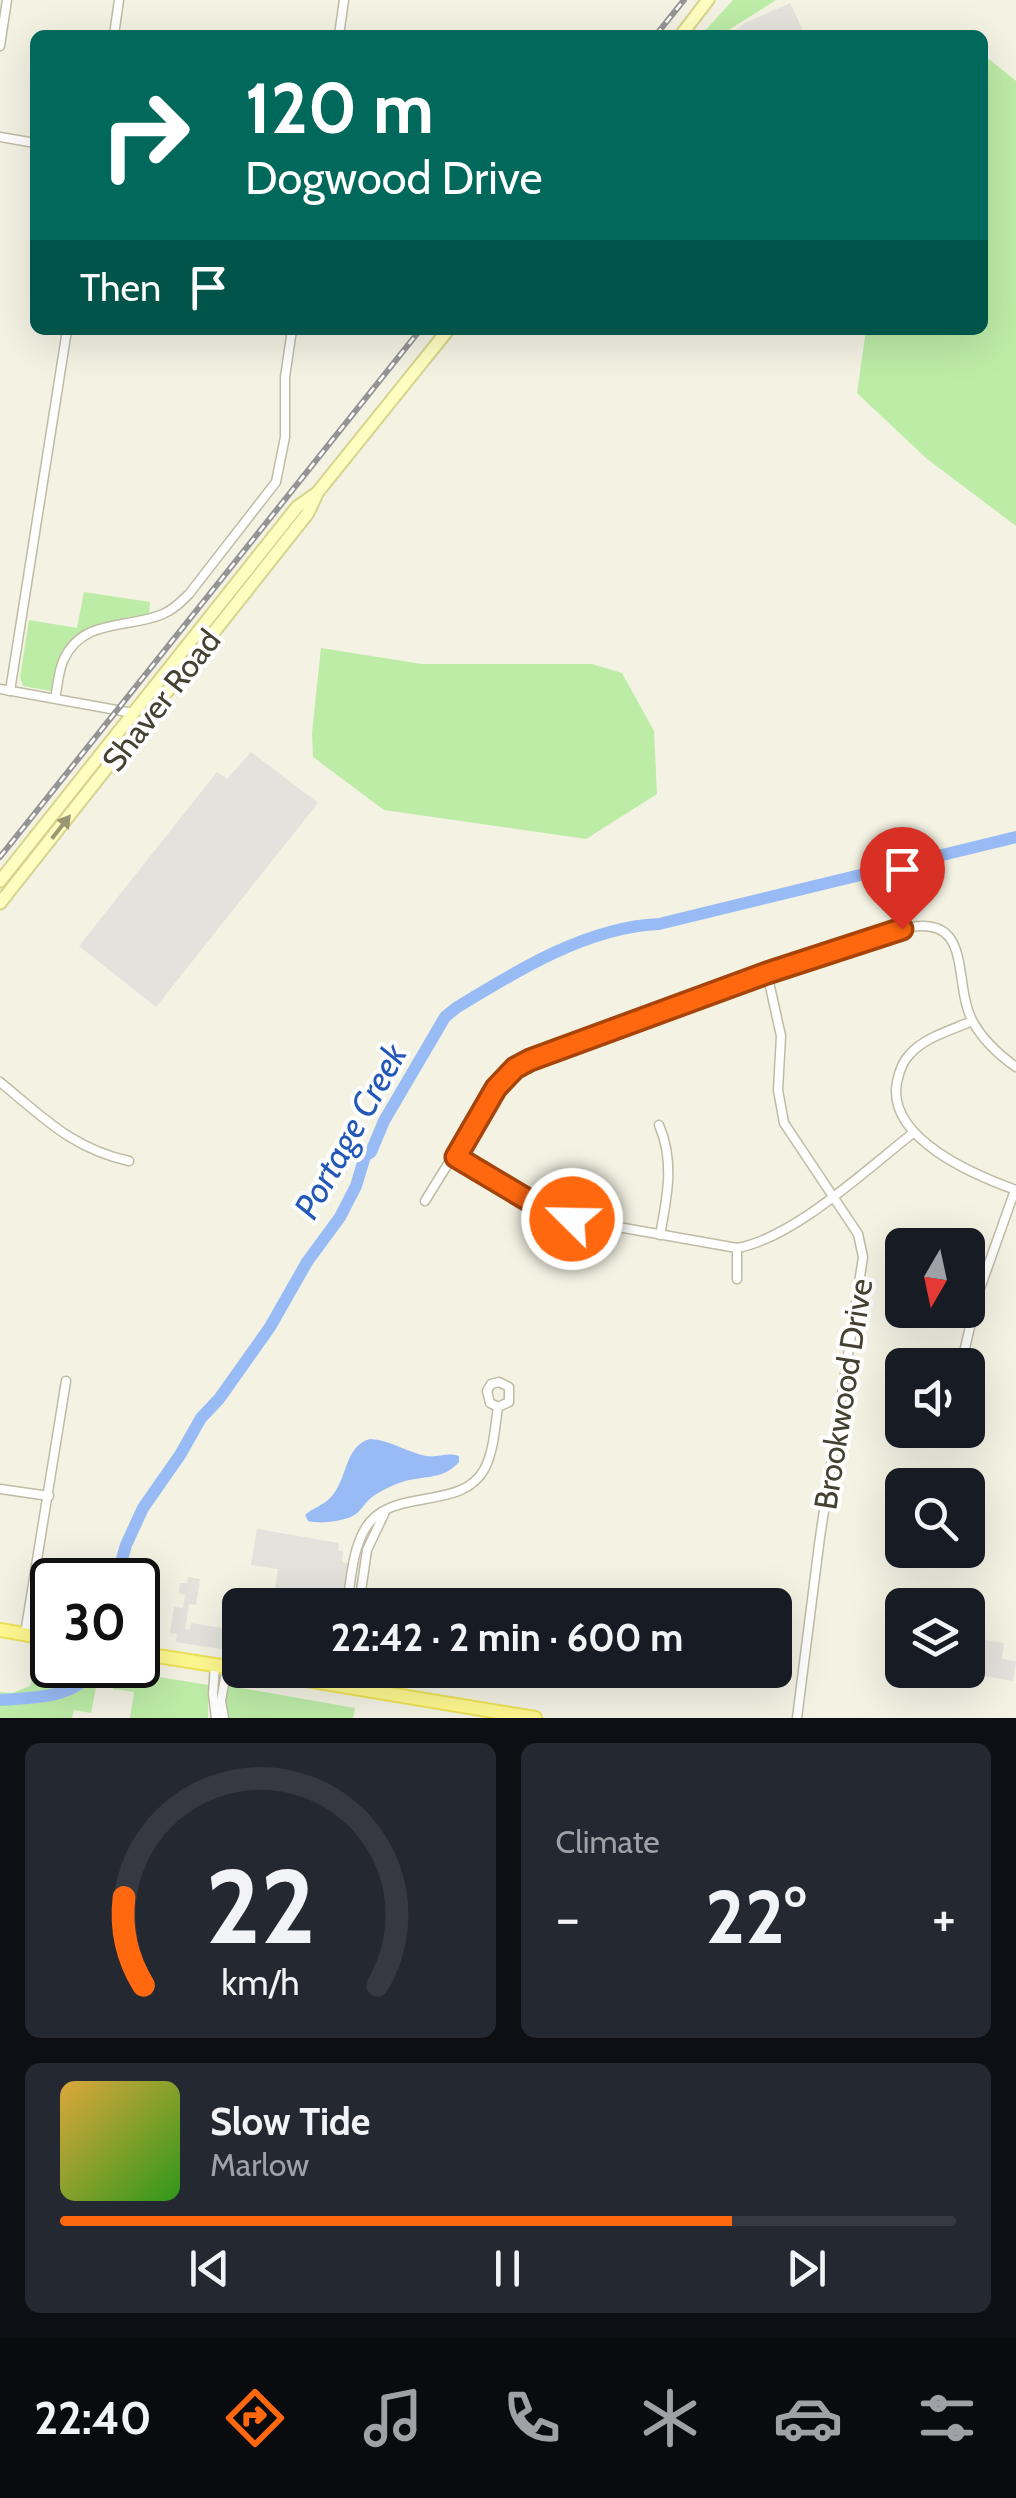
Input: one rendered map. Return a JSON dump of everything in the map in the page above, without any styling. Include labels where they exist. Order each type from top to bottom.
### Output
[{"type":"main road","points":[[685,30],[708,0]]},
{"type":"main road","name":"Shaver Road","points":[[0,903],[444,335]]},
{"type":"main road","name":"Shaver Road","points":[[0,880],[297,507],[317,493]]},
{"type":"main road","points":[[0,1630],[30,1635]]},
{"type":"main road","points":[[160,1656],[222,1666]]},
{"type":"main road","points":[[380,1688],[534,1718]]},
{"type":"street","points":[[0,46],[7,0]]},
{"type":"street","points":[[115,30],[119,0]]},
{"type":"street","points":[[340,30],[344,0]]},
{"type":"street","points":[[0,137],[30,142]]},
{"type":"street","points":[[66,335],[5,690],[149,716]]},
{"type":"street","points":[[55,698],[62,664],[78,640],[95,628],[150,618],[173,608],[189,594],[276,482],[286,437],[285,377],[291,335]]},
{"type":"street","points":[[425,1201],[496,1088],[515,1068],[564,1046],[767,973],[902,929],[944,929],[955,943],[962,993],[972,1021],[991,1046],[1016,1067]]},
{"type":"street","name":"Brookwood Drive","points":[[767,973],[780,1036],[778,1090],[782,1114],[795,1142],[858,1234],[863,1266],[820,1537],[797,1718]]},
{"type":"street","points":[[965,1348],[977,1297],[1016,1190],[970,1171],[913,1133],[898,1107],[896,1094],[906,1056],[972,1021]]},
{"type":"street","points":[[0,1082],[71,1140],[99,1154],[130,1161]]},
{"type":"street","points":[[660,1125],[670,1170],[660,1235]]},
{"type":"street","points":[[456,1157],[557,1214],[737,1248],[773,1236],[834,1195],[913,1133]]},
{"type":"street","points":[[737,1248],[737,1279]]},
{"type":"street","points":[[24,1634],[66,1381]]},
{"type":"street","points":[[350,1588],[355,1558],[366,1526],[374,1517],[398,1504],[468,1487],[485,1468],[498,1406]]},
{"type":"street","points":[[0,1489],[49,1496]]},
{"type":"street","points":[[362,1588],[374,1530],[388,1510]]},
{"type":"street","points":[[355,1558],[366,1560]]},
{"type":"street","points":[[216,1718],[213,1694],[222,1682]]},
{"type":"street","points":[[224,1718],[221,1701],[225,1688]]},
{"type":"green space","points":[[733,0],[776,0],[729,30],[706,30]]},
{"type":"green space","points":[[988,60],[1016,81],[1016,526],[926,458],[857,393],[865,335],[988,335]]},
{"type":"green space","points":[[84,592],[150,602],[149,614],[107,623],[71,642],[57,667],[51,691],[23,686],[20,677],[29,620],[77,628]]},
{"type":"green space","points":[[321,648],[422,664],[592,664],[622,673],[654,731],[657,794],[586,839],[384,810],[313,757]]},
{"type":"green space","points":[[160,1677],[208,1685],[208,1718],[130,1718],[134,1692],[113,1689],[160,1688]]},
{"type":"green space","points":[[30,1686],[96,1688],[91,1713],[74,1710],[72,1718],[0,1718],[0,1692],[12,1693]]},
{"type":"green space","points":[[229,1688],[240,1688],[355,1708],[353,1718],[228,1718]]},
{"type":"shaded area","points":[[790,3],[803,30],[736,30]]},
{"type":"shaded area","points":[[251,752],[318,803],[156,1007],[79,946],[217,772],[227,779]]},
{"type":"shaded area","points":[[257,1529],[339,1543],[342,1562],[349,1564],[345,1588],[275,1588],[278,1569],[251,1565]]},
{"type":"shaded area","points":[[188,1577],[200,1579],[196,1605],[189,1604],[185,1629],[190,1630],[191,1623],[222,1628],[222,1649],[176,1642],[177,1634],[170,1633],[174,1607],[183,1608],[185,1595],[179,1593],[180,1583],[187,1583]]},
{"type":"shaded area","points":[[985,1640],[1004,1643],[1002,1659],[1016,1661],[1013,1681],[985,1676]]},
{"type":"water","points":[[370,1439],[426,1456],[459,1456],[459,1462],[439,1475],[385,1489],[352,1516],[328,1522],[308,1521],[305,1515],[336,1490],[355,1448]]},
{"type":"waterway","name":"Portage Creek","points":[[122,1558],[143,1508],[201,1418],[270,1327],[307,1262],[340,1217],[384,1121],[445,1017],[456,1008],[553,953],[605,933],[659,924],[1016,837]]},
{"type":"waterway","name":"Portage Creek","points":[[0,1700],[54,1695],[71,1688]]},
{"type":"railway","points":[[660,30],[684,0]]},
{"type":"railway","points":[[0,857],[416,335]]},
{"type":"route","points":[[572,1219],[538,1206],[456,1157],[496,1088],[515,1068],[564,1046],[733,985],[902,929]]}]
